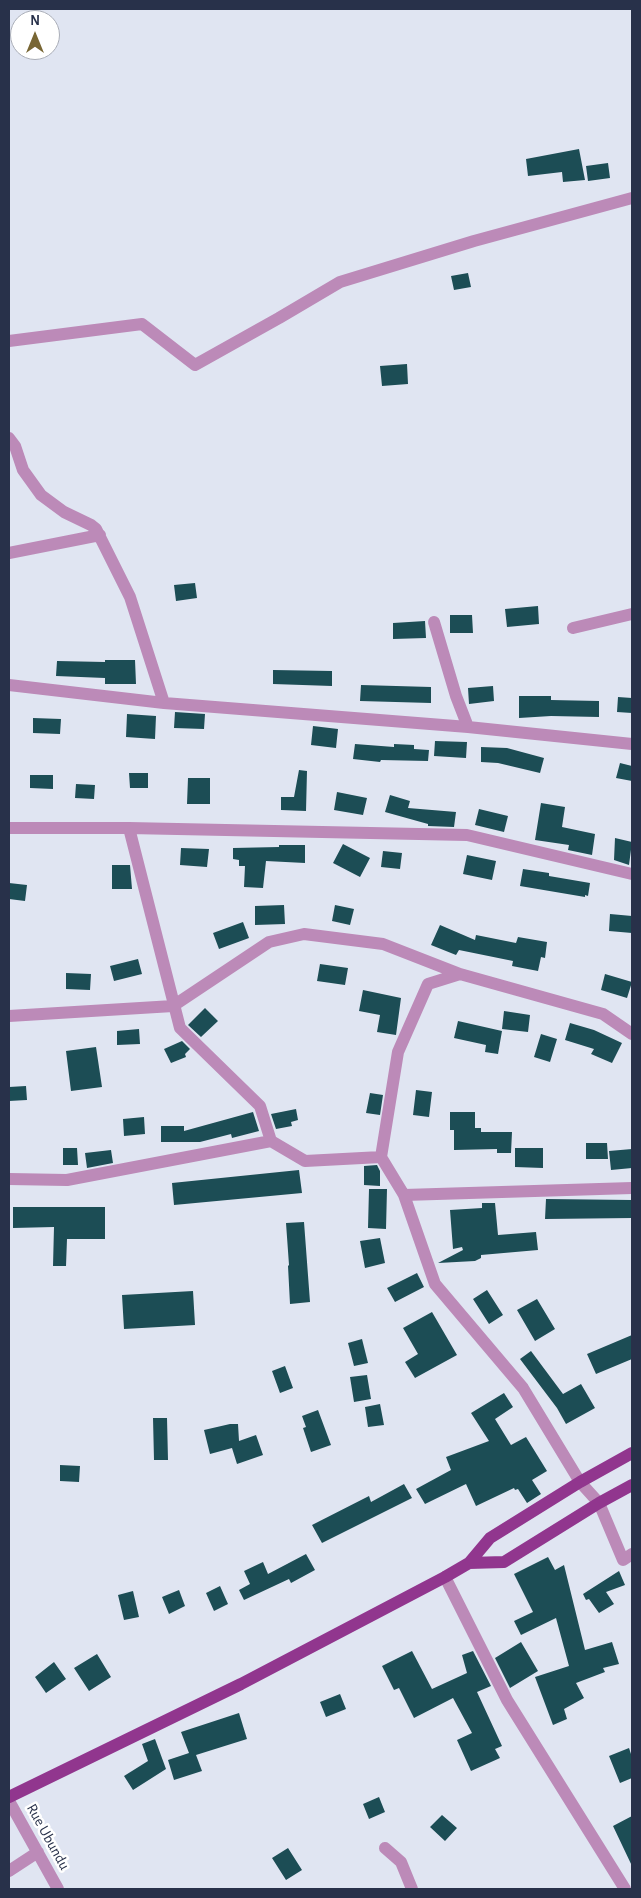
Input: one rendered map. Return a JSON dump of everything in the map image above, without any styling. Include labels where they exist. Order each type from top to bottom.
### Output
[{"type":"main road","points":[[9,1799],[241,1684],[445,1577],[469,1563],[490,1538],[632,1452]]},
{"type":"main road","points":[[469,1563],[504,1562],[599,1503],[632,1485]]},
{"type":"street","points":[[9,341],[142,324],[195,365],[340,282],[474,241],[632,198]]},
{"type":"street","points":[[9,438],[15,446],[23,470],[41,495],[64,512],[91,525],[100,535],[120,581],[130,597],[164,703]]},
{"type":"street","points":[[9,553],[100,535]]},
{"type":"street","points":[[573,628],[632,614]]},
{"type":"street","points":[[434,622],[456,696],[468,727]]},
{"type":"street","points":[[9,685],[164,703],[468,727],[632,744]]},
{"type":"street","points":[[9,828],[130,828],[467,835],[632,874]]},
{"type":"street","points":[[130,828],[180,1028],[260,1106],[271,1141]]},
{"type":"street","points":[[9,1016],[173,1006],[269,942],[304,934],[383,944],[460,974],[603,1014],[632,1034]]},
{"type":"street","points":[[460,974],[428,984],[398,1052],[381,1158],[404,1196],[435,1284],[523,1388],[580,1482],[599,1503],[623,1560],[632,1554]]},
{"type":"street","points":[[9,1179],[67,1180],[271,1141],[305,1161],[381,1158]]},
{"type":"street","points":[[404,1196],[632,1188]]},
{"type":"street","points":[[445,1577],[507,1700],[625,1889]]},
{"type":"street","name":"Rue Ubundu","points":[[9,1799],[58,1889]]},
{"type":"street","points":[[385,1848],[401,1862],[412,1889]]},
{"type":"street","points":[[9,1872],[38,1852]]},
{"type":"building","points":[[579,149],[585,180],[563,182],[562,172],[528,176],[526,159]]},
{"type":"building","points":[[608,163],[610,178],[588,181],[586,166]]},
{"type":"building","points":[[468,273],[471,287],[454,290],[451,276]]},
{"type":"building","points":[[407,364],[408,384],[382,386],[380,366]]},
{"type":"building","points":[[195,583],[197,598],[176,601],[174,585]]},
{"type":"building","points":[[538,606],[539,624],[507,627],[505,609]]},
{"type":"building","points":[[450,615],[472,615],[473,633],[450,633]]},
{"type":"building","points":[[425,621],[426,638],[393,639],[393,623]]},
{"type":"building","points":[[105,660],[135,660],[136,684],[105,684],[105,678],[56,676],[57,661],[105,662]]},
{"type":"building","points":[[273,670],[332,671],[332,686],[273,684]]},
{"type":"building","points":[[361,685],[431,687],[431,703],[360,701]]},
{"type":"building","points":[[493,686],[494,701],[469,704],[468,688]]},
{"type":"building","points":[[519,696],[551,696],[551,700],[599,701],[599,717],[551,716],[519,718]]},
{"type":"building","points":[[618,697],[632,698],[632,713],[617,712]]},
{"type":"building","points":[[175,712],[205,714],[204,729],[174,728]]},
{"type":"building","points":[[127,714],[156,716],[155,739],[126,737]]},
{"type":"building","points":[[33,718],[61,719],[60,734],[33,733]]},
{"type":"building","points":[[313,726],[338,729],[336,748],[311,745]]},
{"type":"building","points":[[435,741],[467,742],[466,758],[434,756]]},
{"type":"building","points":[[355,744],[394,747],[394,744],[414,745],[414,749],[429,750],[428,761],[381,760],[380,762],[353,759]]},
{"type":"building","points":[[481,747],[507,748],[544,758],[540,773],[498,763],[481,762]]},
{"type":"building","points":[[620,763],[632,766],[632,781],[616,778]]},
{"type":"building","points":[[299,770],[307,771],[306,811],[281,810],[281,797],[294,797]]},
{"type":"building","points":[[129,773],[148,773],[148,788],[130,788]]},
{"type":"building","points":[[30,775],[53,775],[53,789],[30,788]]},
{"type":"building","points":[[188,778],[210,778],[210,804],[187,804]]},
{"type":"building","points":[[76,784],[95,785],[94,799],[75,798]]},
{"type":"building","points":[[337,792],[367,798],[363,815],[334,810]]},
{"type":"building","points":[[390,795],[410,801],[408,808],[456,812],[454,827],[428,826],[428,824],[385,812]]},
{"type":"building","points":[[541,803],[565,807],[562,827],[595,834],[592,855],[568,850],[569,845],[535,840]]},
{"type":"building","points":[[479,809],[508,816],[504,832],[475,825]]},
{"type":"building","points":[[615,838],[632,842],[629,865],[614,860]]},
{"type":"building","points":[[343,844],[370,858],[360,877],[333,863]]},
{"type":"building","points":[[279,845],[305,845],[305,863],[266,861],[263,888],[244,887],[245,866],[239,866],[239,860],[233,859],[233,848],[279,847]]},
{"type":"building","points":[[181,848],[209,849],[207,867],[180,865]]},
{"type":"building","points":[[383,851],[402,853],[400,869],[381,867]]},
{"type":"building","points":[[467,855],[496,861],[492,880],[463,874]]},
{"type":"building","points":[[112,865],[130,865],[132,889],[112,889]]},
{"type":"building","points":[[523,869],[549,873],[549,876],[590,883],[588,896],[520,886]]},
{"type":"building","points":[[9,883],[27,885],[25,901],[9,899]]},
{"type":"building","points":[[284,905],[285,924],[255,925],[255,906]]},
{"type":"building","points":[[335,905],[354,909],[350,925],[332,921]]},
{"type":"building","points":[[610,914],[632,916],[632,933],[609,931]]},
{"type":"building","points":[[243,922],[249,938],[219,949],[213,933]]},
{"type":"building","points":[[440,925],[475,940],[476,935],[516,943],[518,937],[547,942],[545,958],[541,957],[538,971],[512,966],[513,961],[459,950],[456,955],[431,945]]},
{"type":"building","points":[[138,959],[142,974],[114,981],[110,966]]},
{"type":"building","points":[[320,964],[348,968],[345,985],[317,981]]},
{"type":"building","points":[[66,973],[91,974],[90,990],[66,989]]},
{"type":"building","points":[[605,974],[632,982],[627,998],[601,990]]},
{"type":"building","points":[[363,990],[401,998],[396,1035],[377,1032],[380,1015],[359,1011]]},
{"type":"building","points":[[205,1008],[218,1021],[201,1037],[188,1025]]},
{"type":"building","points":[[504,1011],[530,1015],[528,1032],[502,1029]]},
{"type":"building","points":[[458,1021],[502,1031],[498,1054],[485,1052],[486,1045],[454,1038]]},
{"type":"building","points":[[570,1023],[594,1030],[622,1043],[612,1063],[591,1054],[594,1049],[565,1040]]},
{"type":"building","points":[[139,1029],[140,1044],[117,1045],[117,1031]]},
{"type":"building","points":[[541,1034],[557,1039],[550,1062],[534,1057]]},
{"type":"building","points":[[182,1041],[190,1049],[185,1054],[186,1057],[171,1063],[164,1049]]},
{"type":"building","points":[[96,1047],[102,1087],[71,1091],[66,1051]]},
{"type":"building","points":[[26,1086],[27,1100],[9,1101],[9,1087]]},
{"type":"building","points":[[416,1090],[432,1092],[429,1117],[413,1115]]},
{"type":"building","points":[[370,1093],[383,1095],[380,1115],[366,1113]]},
{"type":"building","points":[[296,1109],[298,1120],[291,1122],[292,1126],[276,1129],[271,1114]]},
{"type":"building","points":[[253,1112],[259,1131],[232,1138],[231,1134],[200,1142],[161,1142],[161,1126],[184,1126],[184,1131]]},
{"type":"building","points":[[450,1112],[475,1112],[475,1128],[481,1128],[481,1132],[512,1132],[511,1153],[497,1153],[497,1149],[454,1150],[454,1130],[450,1130]]},
{"type":"building","points":[[144,1117],[145,1134],[124,1136],[123,1119]]},
{"type":"building","points":[[586,1143],[607,1143],[608,1159],[586,1159]]},
{"type":"building","points":[[63,1148],[77,1148],[78,1165],[63,1165]]},
{"type":"building","points":[[515,1148],[543,1148],[543,1168],[515,1167]]},
{"type":"building","points":[[632,1149],[632,1168],[611,1170],[609,1151]]},
{"type":"building","points":[[111,1150],[113,1163],[87,1168],[85,1153]]},
{"type":"building","points":[[377,1165],[380,1171],[380,1186],[364,1185],[364,1166]]},
{"type":"building","points":[[299,1170],[302,1193],[174,1205],[172,1183]]},
{"type":"building","points":[[369,1189],[387,1189],[386,1229],[368,1228]]},
{"type":"building","points":[[546,1199],[632,1200],[632,1218],[545,1219]]},
{"type":"building","points":[[482,1203],[495,1203],[498,1235],[536,1232],[538,1250],[481,1255],[481,1258],[475,1261],[438,1263],[463,1250],[462,1247],[453,1249],[450,1210],[482,1208]]},
{"type":"building","points":[[13,1207],[105,1207],[105,1239],[67,1239],[66,1266],[53,1266],[54,1227],[13,1228]]},
{"type":"building","points":[[304,1222],[310,1302],[290,1304],[286,1223]]},
{"type":"building","points":[[380,1238],[385,1263],[365,1268],[360,1241]]},
{"type":"building","points":[[417,1273],[424,1287],[395,1302],[387,1288]]},
{"type":"building","points":[[487,1290],[503,1315],[489,1324],[473,1299]]},
{"type":"building","points":[[193,1291],[195,1325],[124,1329],[122,1295]]},
{"type":"building","points":[[537,1299],[555,1329],[535,1341],[517,1310]]},
{"type":"building","points":[[432,1312],[457,1355],[415,1378],[405,1362],[418,1354],[403,1328]]},
{"type":"building","points":[[632,1335],[632,1359],[596,1374],[587,1354]]},
{"type":"building","points":[[362,1339],[368,1363],[354,1366],[348,1343]]},
{"type":"building","points":[[531,1351],[563,1394],[581,1384],[595,1408],[566,1424],[557,1408],[520,1359]]},
{"type":"building","points":[[285,1366],[293,1388],[280,1393],[272,1371]]},
{"type":"building","points":[[367,1375],[371,1399],[354,1402],[350,1377]]},
{"type":"building","points":[[504,1393],[513,1407],[495,1419],[511,1445],[526,1437],[547,1471],[532,1480],[541,1494],[527,1503],[518,1489],[515,1490],[514,1488],[476,1506],[466,1484],[425,1504],[416,1489],[451,1470],[446,1457],[489,1441],[471,1413]]},
{"type":"building","points":[[380,1404],[384,1425],[368,1427],[365,1407]]},
{"type":"building","points":[[318,1410],[331,1445],[311,1452],[303,1428],[306,1427],[302,1416]]},
{"type":"building","points":[[153,1418],[167,1418],[168,1460],[154,1460]]},
{"type":"building","points":[[238,1424],[239,1441],[256,1435],[263,1455],[237,1464],[232,1448],[210,1454],[204,1430]]},
{"type":"building","points":[[60,1465],[80,1466],[79,1482],[60,1481]]},
{"type":"building","points":[[404,1484],[412,1498],[322,1543],[312,1525],[369,1496],[371,1502]]},
{"type":"building","points":[[306,1554],[315,1570],[291,1583],[289,1579],[244,1600],[239,1590],[250,1584],[244,1571],[263,1562],[268,1574]]},
{"type":"building","points":[[548,1557],[555,1570],[564,1565],[585,1650],[612,1642],[619,1664],[603,1668],[605,1672],[576,1683],[584,1698],[564,1709],[567,1719],[553,1725],[535,1677],[569,1666],[556,1618],[521,1635],[514,1621],[533,1612],[514,1574]]},
{"type":"building","points":[[619,1571],[625,1585],[606,1592],[614,1604],[599,1613],[589,1599],[586,1600],[583,1594]]},
{"type":"building","points":[[220,1586],[228,1604],[214,1611],[206,1593]]},
{"type":"building","points":[[179,1590],[185,1606],[169,1614],[162,1597]]},
{"type":"building","points":[[133,1591],[139,1617],[124,1620],[118,1595]]},
{"type":"building","points":[[521,1642],[538,1671],[510,1688],[495,1658]]},
{"type":"building","points":[[412,1651],[432,1689],[467,1673],[462,1655],[473,1651],[491,1686],[477,1692],[502,1746],[495,1749],[500,1758],[471,1771],[457,1740],[472,1733],[453,1698],[414,1718],[399,1688],[394,1690],[382,1666]]},
{"type":"building","points":[[97,1654],[111,1677],[89,1691],[74,1668]]},
{"type":"building","points":[[54,1662],[66,1679],[46,1693],[35,1677]]},
{"type":"building","points":[[340,1694],[346,1709],[326,1717],[320,1702]]},
{"type":"building","points":[[239,1713],[247,1739],[196,1755],[202,1771],[174,1780],[168,1760],[189,1753],[181,1732]]},
{"type":"building","points":[[155,1739],[166,1769],[133,1790],[124,1776],[148,1761],[142,1744]]},
{"type":"building","points":[[629,1748],[632,1757],[632,1778],[620,1783],[609,1756]]},
{"type":"building","points":[[379,1797],[385,1812],[369,1819],[363,1804]]},
{"type":"building","points":[[442,1815],[457,1828],[445,1841],[430,1827]]},
{"type":"building","points":[[632,1816],[632,1866],[613,1826]]},
{"type":"building","points":[[288,1848],[302,1870],[286,1880],[272,1858]]}]
